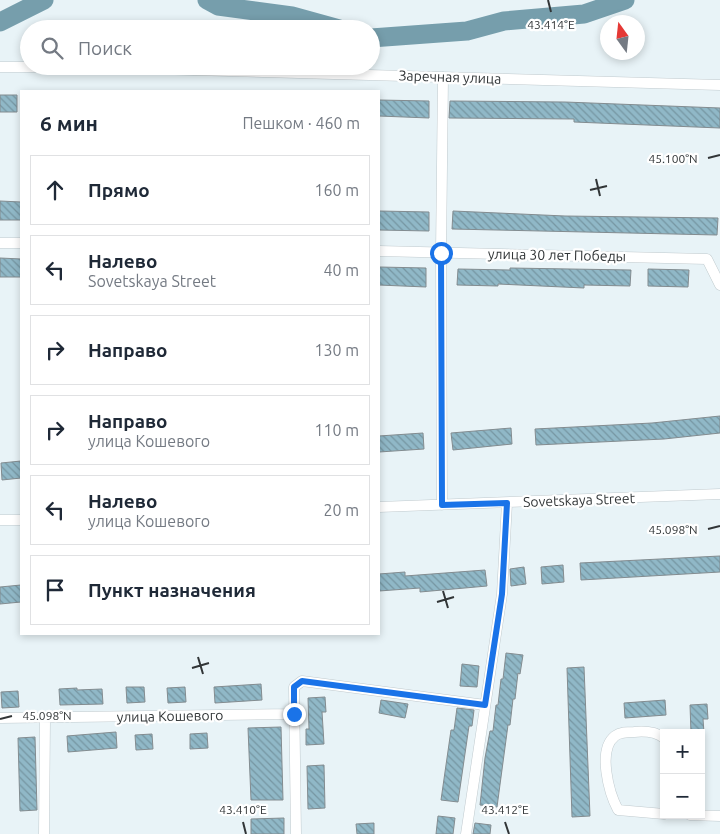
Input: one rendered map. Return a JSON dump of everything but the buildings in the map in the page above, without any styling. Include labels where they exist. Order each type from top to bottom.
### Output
[{"type":"street","name":"Заречная улица","points":[[0,67],[20,67]]},
{"type":"street","name":"Заречная улица","points":[[371,75],[720,86]]},
{"type":"street","points":[[442,505],[441,253],[443,77]]},
{"type":"street","points":[[0,243],[20,243]]},
{"type":"street","name":"улица 30 лет Победы","points":[[380,251],[707,259],[720,285]]},
{"type":"street","name":"Sovetskaya Street","points":[[380,507],[720,494]]},
{"type":"street","points":[[466,834],[502,594],[507,503]]},
{"type":"street","points":[[0,520],[20,520]]},
{"type":"street","points":[[296,834],[294,687],[302,681],[485,705]]},
{"type":"street","name":"улица Кошевого","points":[[0,718],[45,719],[294,714]]},
{"type":"street","points":[[44,834],[45,719]]},
{"type":"street","points":[[660,735],[640,731],[620,733],[609,742],[606,756],[610,796],[618,810],[660,814]]},
{"type":"street","points":[[705,816],[720,816]]},
{"type":"waterway","points":[[0,22],[44,0]]},
{"type":"waterway","points":[[207,0],[218,6],[292,16],[306,20]]},
{"type":"waterway","points":[[380,37],[467,31],[504,21],[584,14],[625,0]]},
{"type":"route","points":[[294,714],[294,687],[302,681],[485,705],[502,594],[507,503],[442,505],[441,253]]}]
